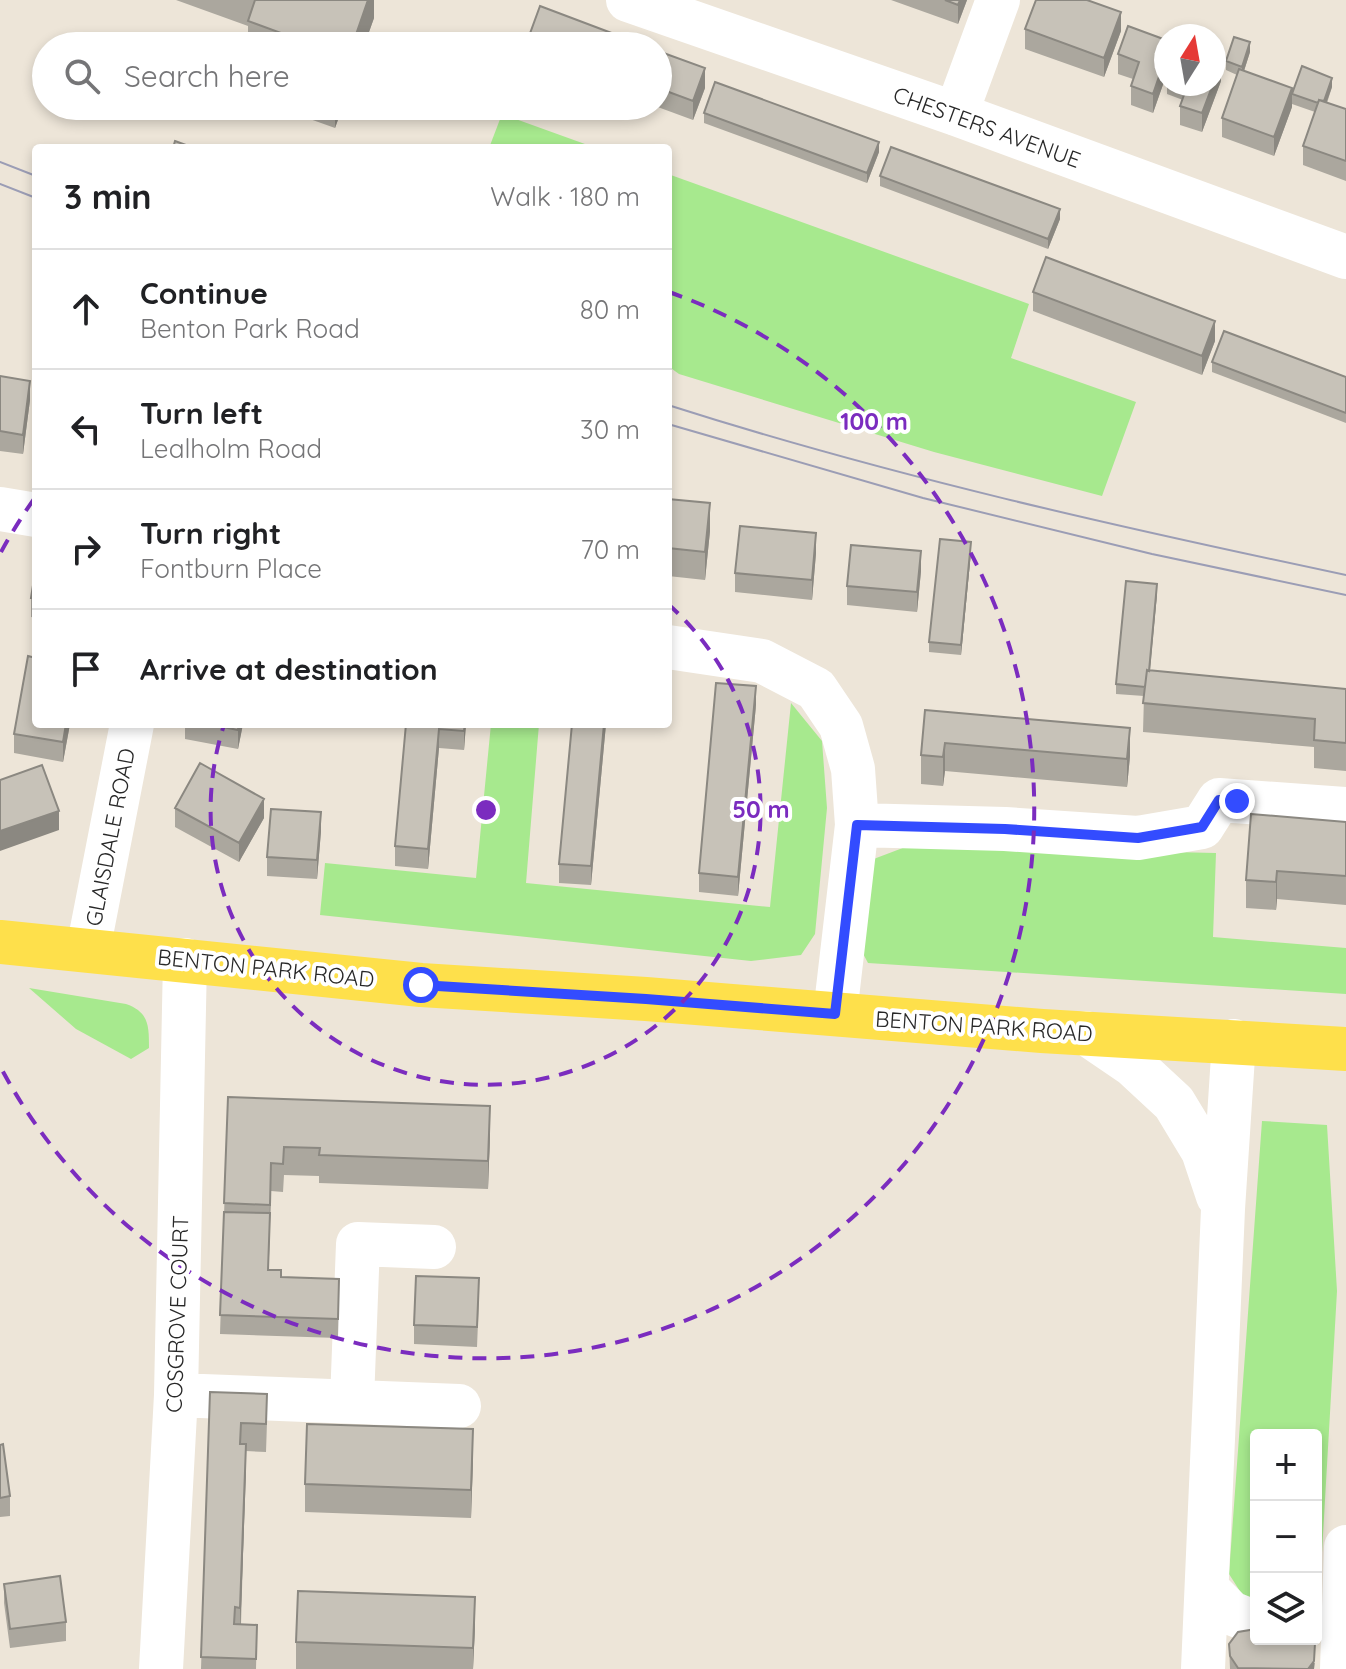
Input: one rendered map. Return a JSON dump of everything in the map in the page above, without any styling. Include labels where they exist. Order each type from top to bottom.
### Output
[{"type":"main road","name":"BENTON PARK ROAD","points":[[0,942],[421,985],[1346,1049]]},
{"type":"street","name":"CHESTERS AVENUE","points":[[628,0],[956,114],[1346,257]]},
{"type":"street","points":[[956,114],[998,0]]},
{"type":"street","points":[[0,509],[32,514]]},
{"type":"street","points":[[672,648],[762,661],[816,689],[841,726],[853,769],[857,825],[835,1014]]},
{"type":"street","name":"GLAISDALE ROAD","points":[[88,950],[131,728]]},
{"type":"street","points":[[857,825],[1005,829],[1138,838],[1202,827],[1219,800],[1346,809]]},
{"type":"street","name":"COSGROVE COURT","points":[[161,1669],[176,1395],[185,960]]},
{"type":"street","points":[[1086,1033],[1133,1065],[1174,1103],[1203,1151],[1223,1209]]},
{"type":"street","points":[[1203,1669],[1223,1209],[1234,1041]]},
{"type":"street","points":[[352,1401],[358,1244],[434,1247]]},
{"type":"street","points":[[176,1395],[459,1406]]},
{"type":"street","points":[[1336,1582],[1342,1669]]},
{"type":"street","points":[[1207,1589],[1231,1613],[1250,1621]]},
{"type":"green space","points":[[500,120],[519,120],[585,144],[491,144]]},
{"type":"green space","points":[[672,175],[1029,304],[1011,358],[1136,402],[1102,496],[934,452],[679,374],[672,369]]},
{"type":"green space","points":[[791,703],[822,741],[827,808],[815,934],[801,955],[751,961],[320,915],[325,863],[476,878],[491,728],[539,728],[526,883],[770,907]]},
{"type":"green space","points":[[908,846],[1216,853],[1213,937],[1346,948],[1346,994],[868,963],[859,946],[871,860]]},
{"type":"green space","points":[[29,988],[134,1007],[146,1021],[149,1048],[131,1059],[76,1029]]},
{"type":"green space","points":[[1262,1121],[1327,1125],[1337,1291],[1322,1553],[1322,1429],[1250,1429],[1250,1600],[1243,1596],[1229,1574]]},
{"type":"building","points":[[255,0],[368,0],[357,32],[278,32],[248,21]]},
{"type":"building","points":[[1036,0],[1087,0],[1121,12],[1104,58],[1025,29]]},
{"type":"building","points":[[540,6],[609,32],[531,32]]},
{"type":"building","points":[[1128,26],[1154,36],[1153,94],[1131,86],[1139,62],[1118,54]]},
{"type":"building","points":[[1234,37],[1250,42],[1242,67],[1226,61]]},
{"type":"building","points":[[672,56],[705,68],[693,101],[672,93]]},
{"type":"building","points":[[1302,66],[1332,78],[1324,101],[1319,100],[1318,103],[1292,94]]},
{"type":"building","points":[[1239,69],[1292,88],[1274,137],[1222,118]]},
{"type":"building","points":[[715,82],[879,142],[867,173],[704,113]]},
{"type":"building","points":[[1184,96],[1208,96],[1202,113],[1180,106]]},
{"type":"building","points":[[1319,100],[1346,109],[1346,161],[1303,146]]},
{"type":"building","points":[[891,147],[1060,209],[1048,239],[880,176]]},
{"type":"building","points":[[1046,257],[1215,321],[1202,356],[1033,292]]},
{"type":"building","points":[[1224,331],[1346,377],[1346,413],[1212,362]]},
{"type":"building","points":[[0,376],[30,381],[23,435],[0,431]]},
{"type":"building","points":[[672,499],[710,503],[705,552],[672,548]]},
{"type":"building","points":[[740,526],[816,533],[812,580],[735,573]]},
{"type":"building","points":[[940,539],[971,542],[961,645],[929,642]]},
{"type":"building","points":[[851,545],[921,551],[917,592],[847,586]]},
{"type":"building","points":[[1126,581],[1157,584],[1145,687],[1116,684]]},
{"type":"building","points":[[28,656],[32,657],[32,728],[65,728],[63,742],[14,734]]},
{"type":"building","points":[[1147,670],[1346,689],[1346,743],[1314,740],[1315,719],[1143,703]]},
{"type":"building","points":[[716,683],[756,686],[738,877],[699,873]]},
{"type":"building","points":[[925,710],[1130,728],[1127,759],[945,743],[943,757],[921,755]]},
{"type":"building","points":[[406,728],[464,728],[464,731],[439,729],[428,849],[395,846]]},
{"type":"building","points":[[572,728],[604,728],[591,866],[559,864]]},
{"type":"building","points":[[200,763],[264,799],[239,843],[175,808]]},
{"type":"building","points":[[42,765],[59,811],[0,831],[0,780]]},
{"type":"building","points":[[271,809],[321,812],[317,860],[267,857]]},
{"type":"building","points":[[1251,814],[1346,822],[1346,876],[1277,871],[1276,882],[1246,880]]},
{"type":"building","points":[[228,1097],[490,1106],[488,1161],[319,1155],[320,1148],[284,1147],[283,1164],[271,1163],[270,1205],[224,1203]]},
{"type":"building","points":[[224,1212],[270,1213],[268,1270],[281,1270],[281,1277],[339,1279],[338,1319],[220,1315]]},
{"type":"building","points":[[416,1276],[479,1278],[477,1327],[414,1325]]},
{"type":"building","points":[[210,1392],[267,1394],[266,1424],[241,1423],[240,1444],[246,1444],[240,1608],[235,1607],[234,1624],[257,1625],[256,1659],[201,1657]]},
{"type":"building","points":[[307,1424],[473,1429],[471,1490],[305,1484]]},
{"type":"building","points":[[3,1444],[10,1496],[0,1498],[0,1445]]},
{"type":"building","points":[[60,1576],[66,1622],[10,1629],[4,1584]]},
{"type":"building","points":[[298,1591],[475,1597],[473,1648],[296,1642]]},
{"type":"building","points":[[1250,1630],[1250,1645],[1315,1645],[1314,1661],[1308,1669],[1238,1668],[1230,1656],[1229,1644],[1238,1632]]},
{"type":"tram line","points":[[0,162],[32,174]]},
{"type":"tram line","points":[[0,184],[32,196]]},
{"type":"tram line","points":[[672,406],[836,455],[1005,499],[1346,575]]},
{"type":"tram line","points":[[672,425],[923,498],[1152,554],[1346,595]]},
{"type":"route","points":[[421,985],[835,1014],[857,825],[1005,829],[1138,838],[1202,827],[1219,800],[1237,801]]}]
